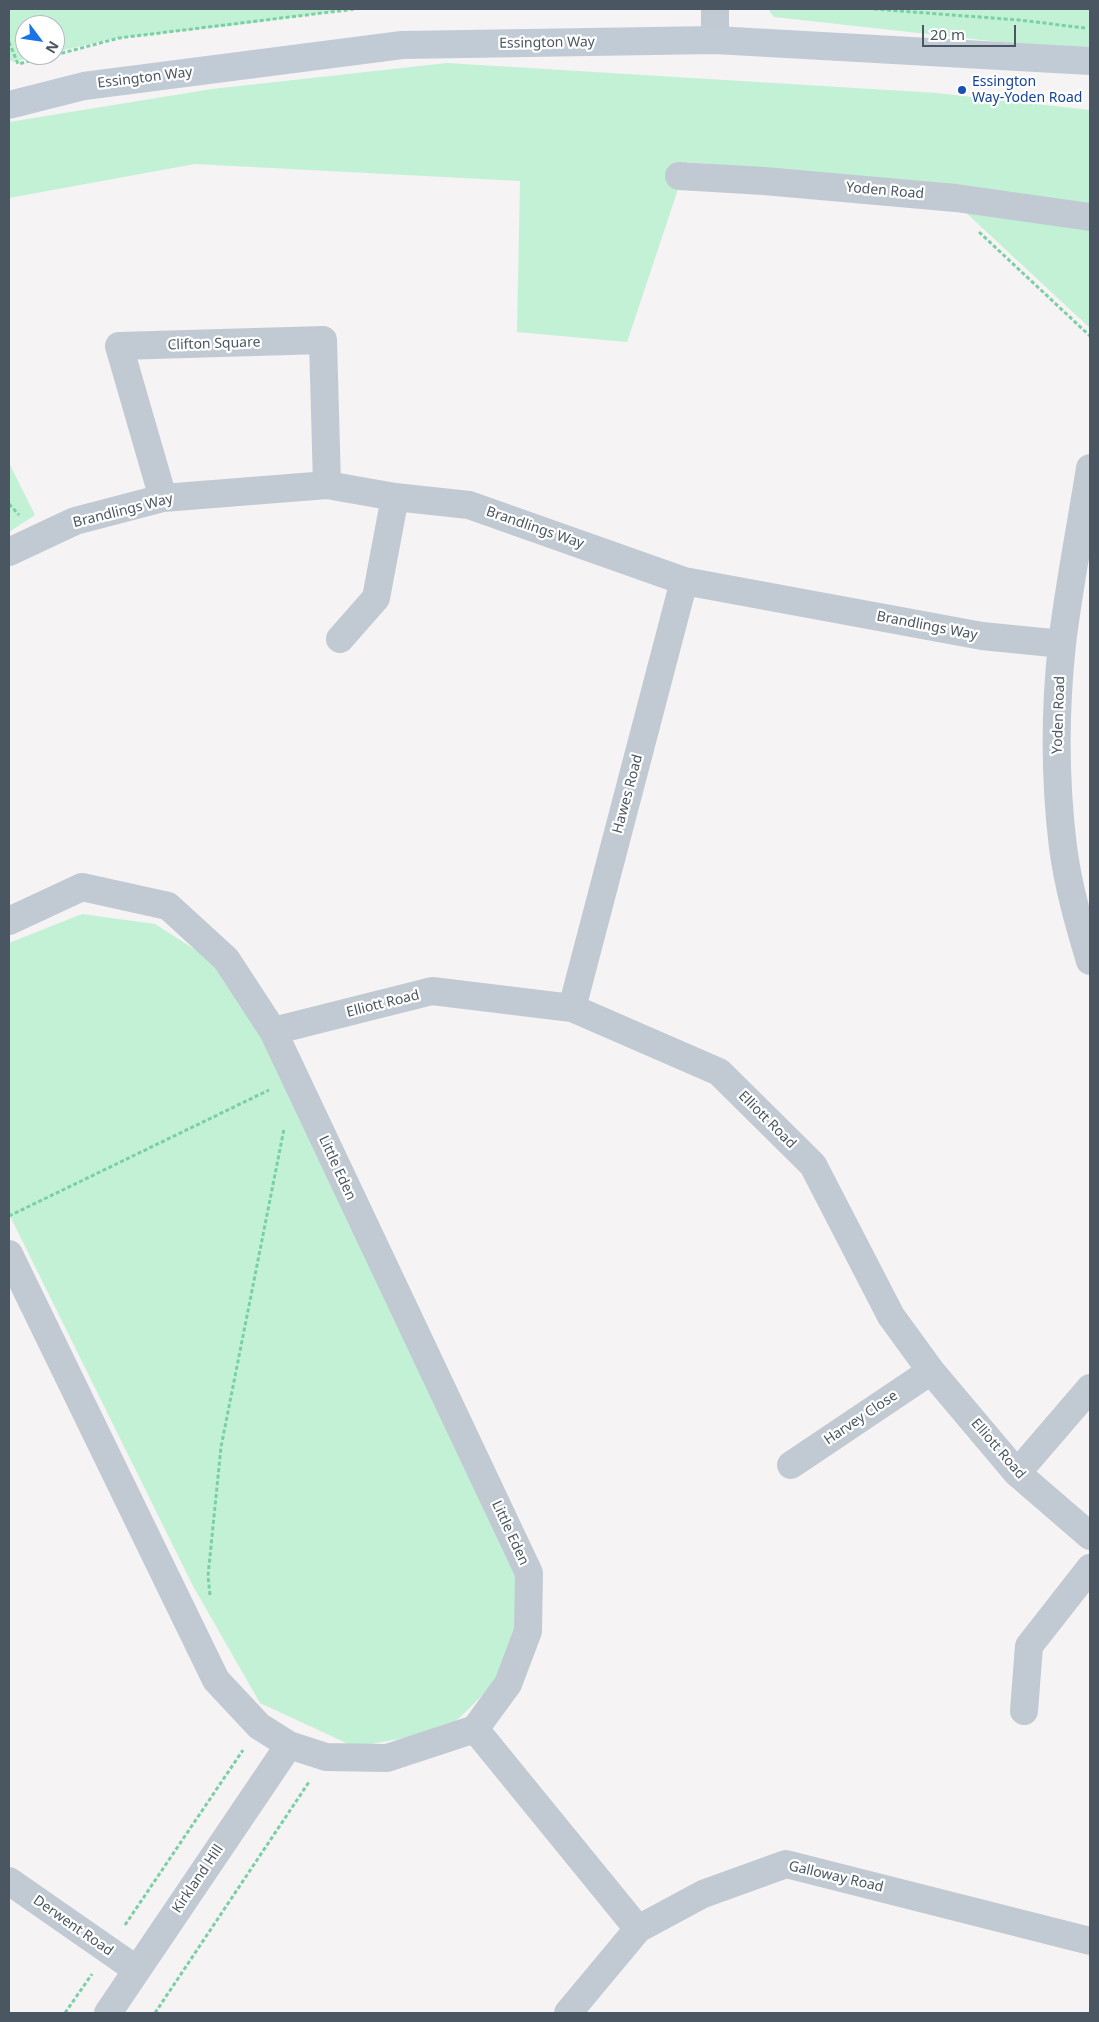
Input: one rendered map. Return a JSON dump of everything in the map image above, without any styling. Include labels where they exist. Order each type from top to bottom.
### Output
[{"type":"street","points":[[715,9],[715,40]]},
{"type":"street","name":"Essington Way","points":[[9,105],[84,86],[402,45],[715,40],[1090,61]]},
{"type":"street","name":"Yoden Road","points":[[678,176],[764,181],[956,198],[1090,217]]},
{"type":"street","name":"Clifton Square","points":[[164,498],[119,346],[323,340],[327,485]]},
{"type":"street","name":"Yoden Road","points":[[1090,468],[1086,517],[1062,644],[1057,747],[1058,796],[1064,849],[1080,926],[1090,961]]},
{"type":"street","name":"Brandlings Way","points":[[9,552],[75,521],[164,498],[327,485],[396,497],[468,505],[684,580],[982,636],[1062,644]]},
{"type":"street","points":[[340,639],[376,598],[396,497]]},
{"type":"street","name":"Hawes Road","points":[[572,1008],[684,580]]},
{"type":"street","name":"Little Eden","points":[[9,921],[82,887],[168,906],[226,959],[273,1031],[529,1573],[528,1631],[508,1684],[475,1729]]},
{"type":"street","name":"Elliott Road","points":[[273,1031],[432,991],[572,1008],[719,1072],[813,1165],[892,1316],[931,1371],[1017,1473],[1090,1536]]},
{"type":"street","points":[[9,1254],[216,1680],[259,1726],[289,1745],[326,1757],[387,1758],[475,1729],[638,1929]]},
{"type":"street","name":"Harvey Close","points":[[791,1466],[931,1371]]},
{"type":"street","points":[[1017,1473],[1090,1388]]},
{"type":"street","points":[[1024,1711],[1029,1646],[1090,1568]]},
{"type":"street","name":"Kirkland Hill","points":[[108,2013],[289,1745]]},
{"type":"street","name":"Galloway Road","points":[[568,2013],[638,1929],[703,1894],[786,1864],[1090,1941]]},
{"type":"street","name":"Derwent Road","points":[[9,1882],[137,1970]]},
{"type":"path","points":[[65,52],[118,38],[355,9]]},
{"type":"path","points":[[874,9],[1018,20],[1090,29]]},
{"type":"path","points":[[9,42],[15,57]]},
{"type":"path","points":[[977,230],[1090,336]]},
{"type":"path","points":[[9,1216],[294,1078]]},
{"type":"path","points":[[210,1604],[208,1576],[221,1447],[285,1127]]},
{"type":"path","points":[[66,2013],[259,1726]]},
{"type":"path","points":[[155,2013],[326,1757]]},
{"type":"green space","points":[[9,9],[351,9],[246,24],[112,39],[65,50],[65,15],[15,15],[15,62],[9,59]]},
{"type":"green space","points":[[768,9],[1090,9],[1090,52],[774,17]]},
{"type":"green space","points":[[447,63],[937,93],[1090,110],[1090,328],[933,182],[687,162],[627,342],[517,332],[520,181],[195,164],[9,198],[9,122],[212,89]]},
{"type":"green space","points":[[9,463],[35,515],[9,532]]},
{"type":"green space","points":[[82,914],[155,924],[221,966],[271,1049],[519,1582],[514,1633],[500,1678],[447,1730],[355,1747],[260,1703],[193,1586],[9,1214],[9,943]]},
{"type":"place","name":"Essington Way-Yoden Road","points":[[962,90]]}]
